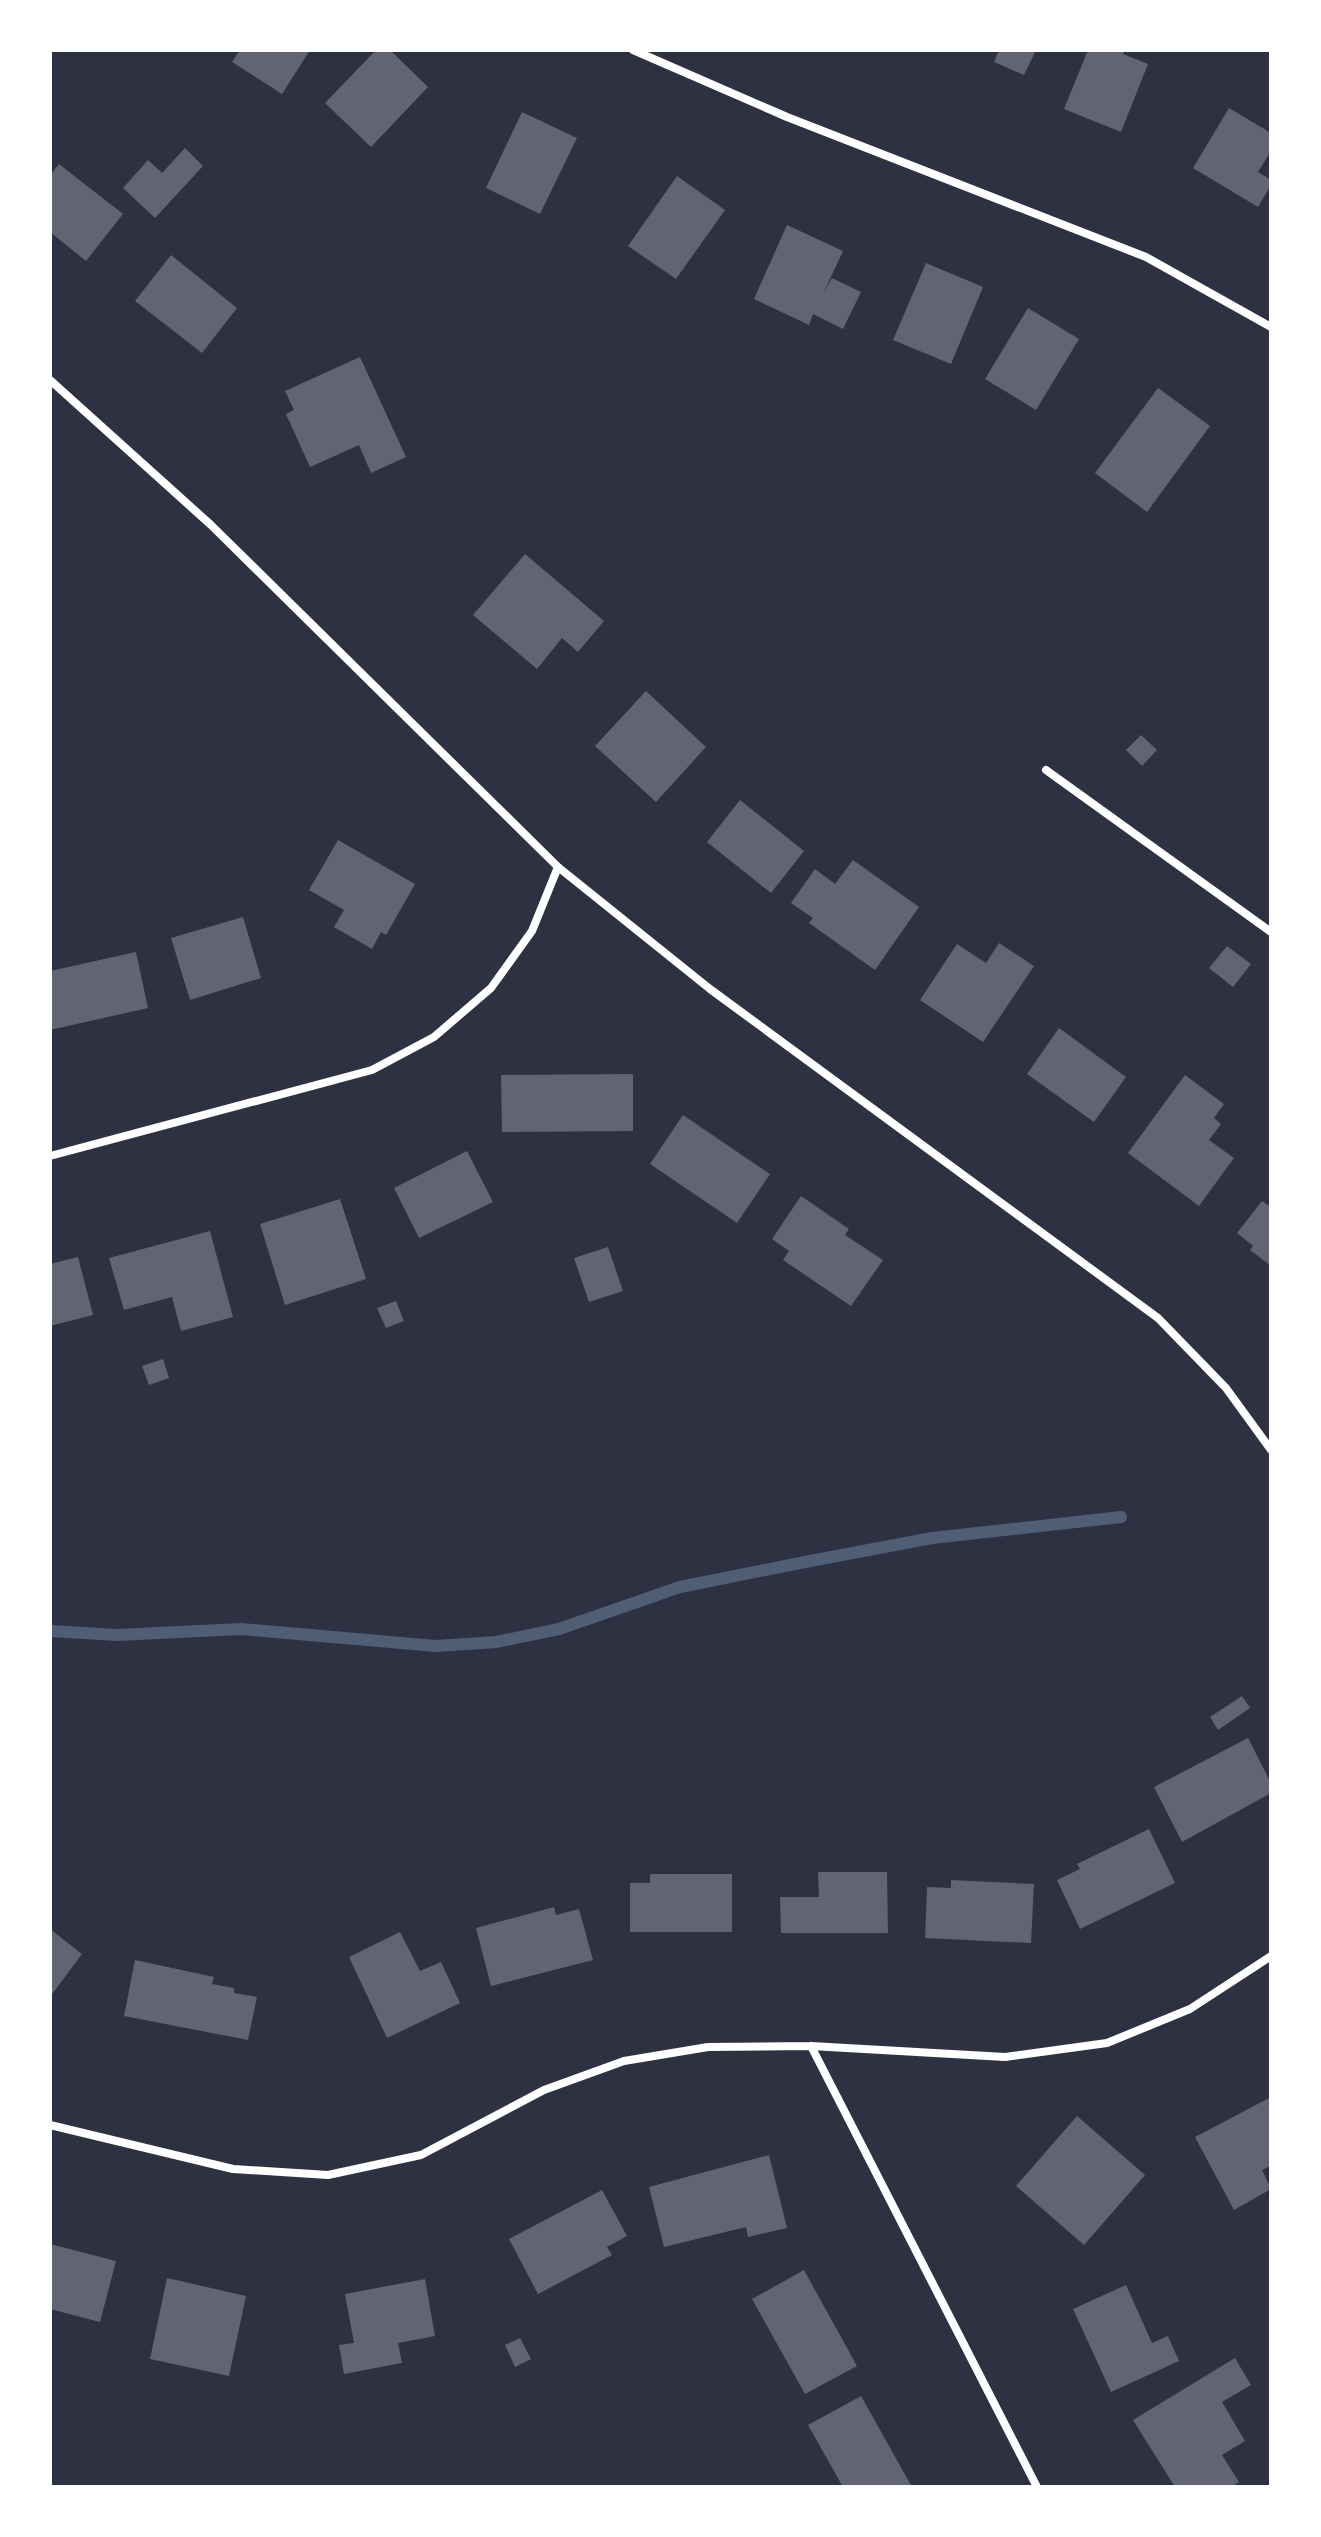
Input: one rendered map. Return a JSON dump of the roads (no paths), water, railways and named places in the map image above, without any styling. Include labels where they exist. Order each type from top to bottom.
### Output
[{"type":"street","points":[[633,50],[787,117],[1146,257],[1271,327]]},
{"type":"street","points":[[50,380],[211,525],[558,867],[710,989],[1158,1318],[1226,1388],[1271,1450]]},
{"type":"street","points":[[1046,770],[1271,932]]},
{"type":"street","points":[[50,1156],[372,1070],[434,1037],[491,988],[532,931],[558,867]]},
{"type":"street","points":[[50,2125],[233,2169],[328,2175],[421,2155],[544,2090],[624,2061],[708,2047],[811,2046],[1005,2057],[1107,2043],[1190,2009],[1271,1956]]},
{"type":"street","points":[[811,2046],[1037,2487]]},
{"type":"waterway","points":[[50,1631],[117,1635],[241,1629],[436,1646],[496,1642],[559,1629],[680,1587],[932,1538],[1121,1517]]}]
